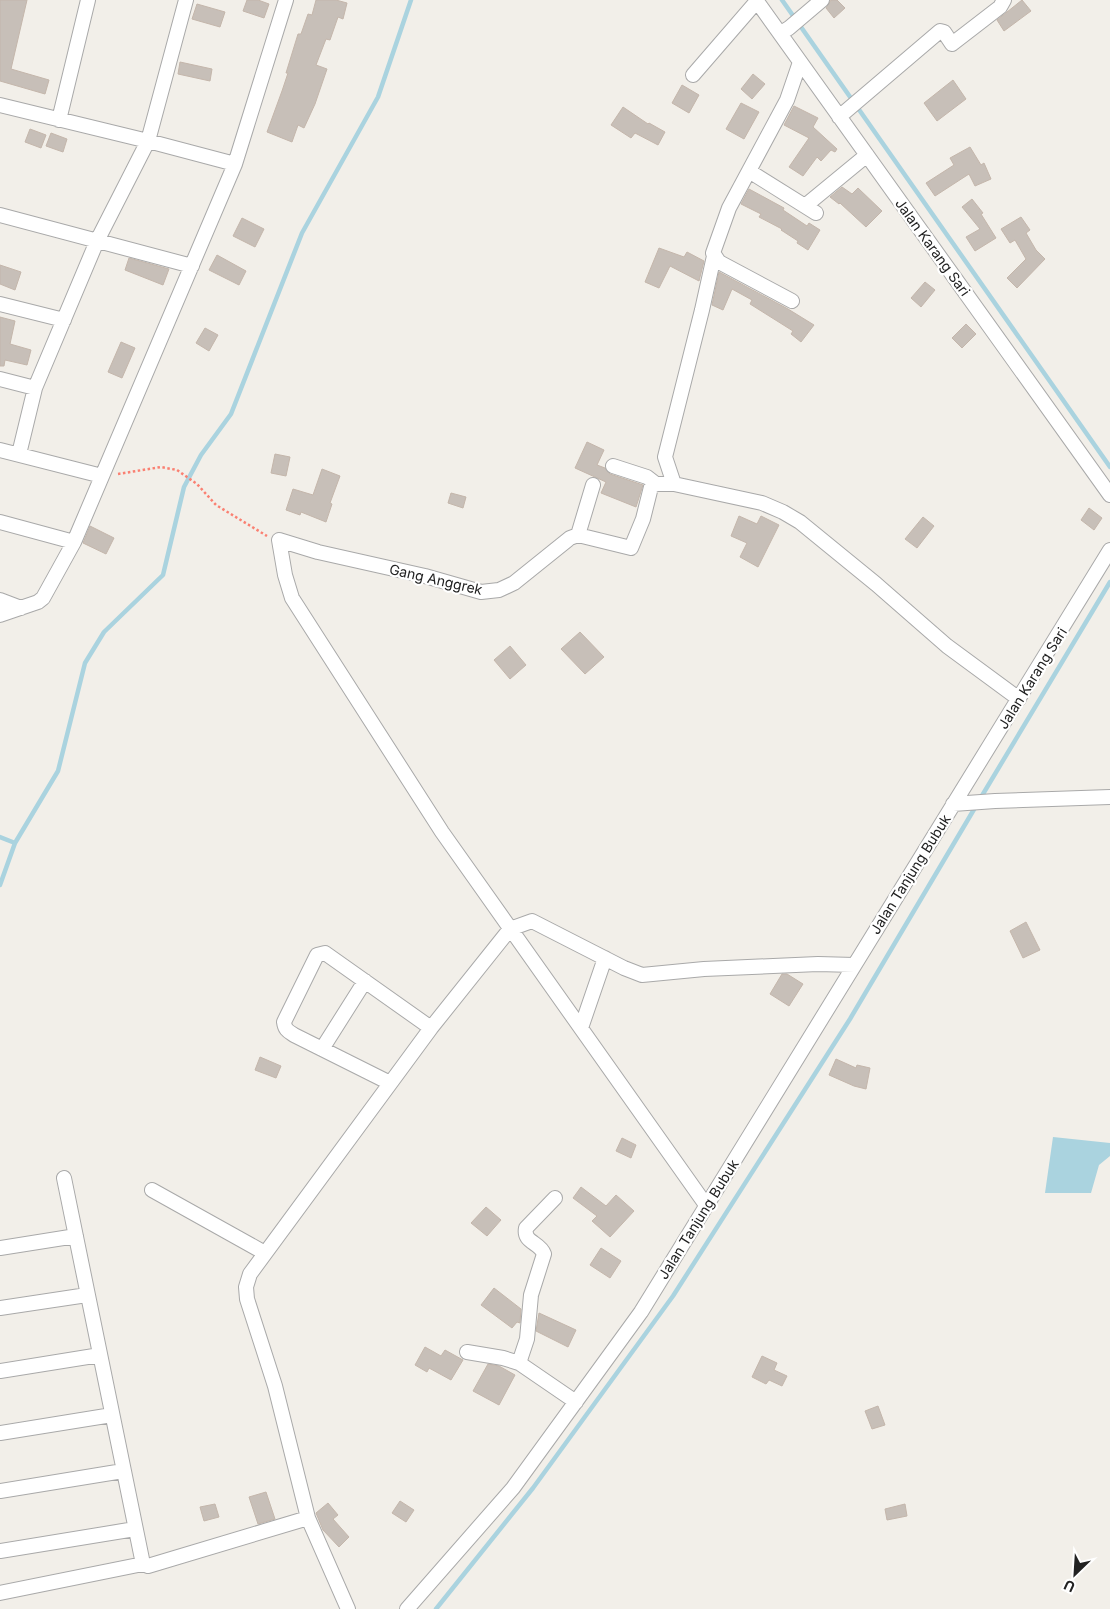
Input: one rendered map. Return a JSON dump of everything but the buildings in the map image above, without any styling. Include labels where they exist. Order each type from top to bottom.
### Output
[{"type":"street","points":[[59,120],[88,0]]},
{"type":"street","points":[[19,454],[35,388],[97,241],[148,140],[186,0]]},
{"type":"street","points":[[0,615],[38,602],[46,594],[74,542],[235,164],[286,0]]},
{"type":"street","points":[[785,31],[822,0]]},
{"type":"street","points":[[843,113],[940,30],[944,32],[952,44],[1000,7],[1004,0]]},
{"type":"street","points":[[693,75],[756,1]]},
{"type":"street","name":"Jalan Karang Sari","points":[[756,1],[785,31],[800,62],[843,113],[867,155],[1110,495]]},
{"type":"street","points":[[674,484],[665,457],[702,310],[714,256],[713,253],[729,208],[787,100],[800,62]]},
{"type":"street","points":[[0,105],[148,140],[235,164]]},
{"type":"street","points":[[749,171],[810,209],[867,155]]},
{"type":"street","points":[[0,215],[192,266]]},
{"type":"street","points":[[714,256],[719,262],[792,301]]},
{"type":"street","points":[[0,304],[64,320]]},
{"type":"street","points":[[0,379],[35,388]]},
{"type":"street","points":[[0,450],[102,476]]},
{"type":"street","points":[[613,466],[646,477],[656,484],[674,484],[762,503],[783,512],[800,522],[948,646],[1019,699]]},
{"type":"street","points":[[593,485],[578,535],[631,548],[643,519],[652,487],[656,484]]},
{"type":"street","points":[[0,522],[74,542]]},
{"type":"street","name":"Gang Anggrek","points":[[510,929],[442,832],[292,598],[285,575],[279,540],[318,552],[425,576],[482,592],[499,590],[514,583],[570,538],[578,535]]},
{"type":"street","name":"Jalan Karang Sari","points":[[960,804],[1019,699],[1110,550]]},
{"type":"street","points":[[0,600],[21,608]]},
{"type":"street","points":[[960,804],[1110,797]]},
{"type":"street","name":"Jalan Tanjung Bubuk","points":[[407,1609],[513,1488],[640,1312],[854,965],[960,804]]},
{"type":"street","points":[[348,1609],[308,1518],[275,1386],[247,1299],[246,1287],[250,1274],[265,1253],[431,1028],[510,929],[532,921],[624,968],[642,974],[818,964],[854,965]]},
{"type":"street","points":[[510,929],[706,1205]]},
{"type":"street","points":[[390,1083],[287,1031],[284,1022],[317,956],[325,953],[431,1028]]},
{"type":"street","points":[[581,1028],[605,958]]},
{"type":"street","points":[[322,1049],[365,981]]},
{"type":"street","points":[[64,1178],[143,1564]]},
{"type":"street","points":[[152,1190],[265,1253]]},
{"type":"street","points":[[519,1363],[527,1339],[531,1295],[544,1254],[542,1250],[528,1240],[525,1231],[555,1198]]},
{"type":"street","points":[[0,1248],[76,1236]]},
{"type":"street","points":[[0,1308],[87,1295]]},
{"type":"street","points":[[467,1352],[503,1358],[519,1363],[576,1402]]},
{"type":"street","points":[[0,1371],[100,1355]]},
{"type":"street","points":[[0,1433],[112,1415]]},
{"type":"street","points":[[0,1490],[123,1471]]},
{"type":"street","points":[[0,1592],[143,1564],[148,1566],[308,1518]]},
{"type":"street","points":[[0,1551],[135,1529]]},
{"type":"path","points":[[102,476],[161,467],[177,470],[197,484],[216,505],[265,535]]},
{"type":"water","points":[[1053,1137],[1110,1143],[1110,1156],[1099,1165],[1091,1193],[1045,1193]]},
{"type":"waterway","points":[[0,885],[15,843],[58,771],[85,663],[104,632],[163,575],[184,487],[201,455],[231,414],[302,233],[378,97],[411,0]]},
{"type":"waterway","points":[[782,0],[1110,467]]},
{"type":"waterway","points":[[980,799],[1110,582]]},
{"type":"waterway","points":[[436,1609],[533,1488],[673,1296],[850,1019],[976,806]]},
{"type":"waterway","points":[[0,837],[15,843]]}]
